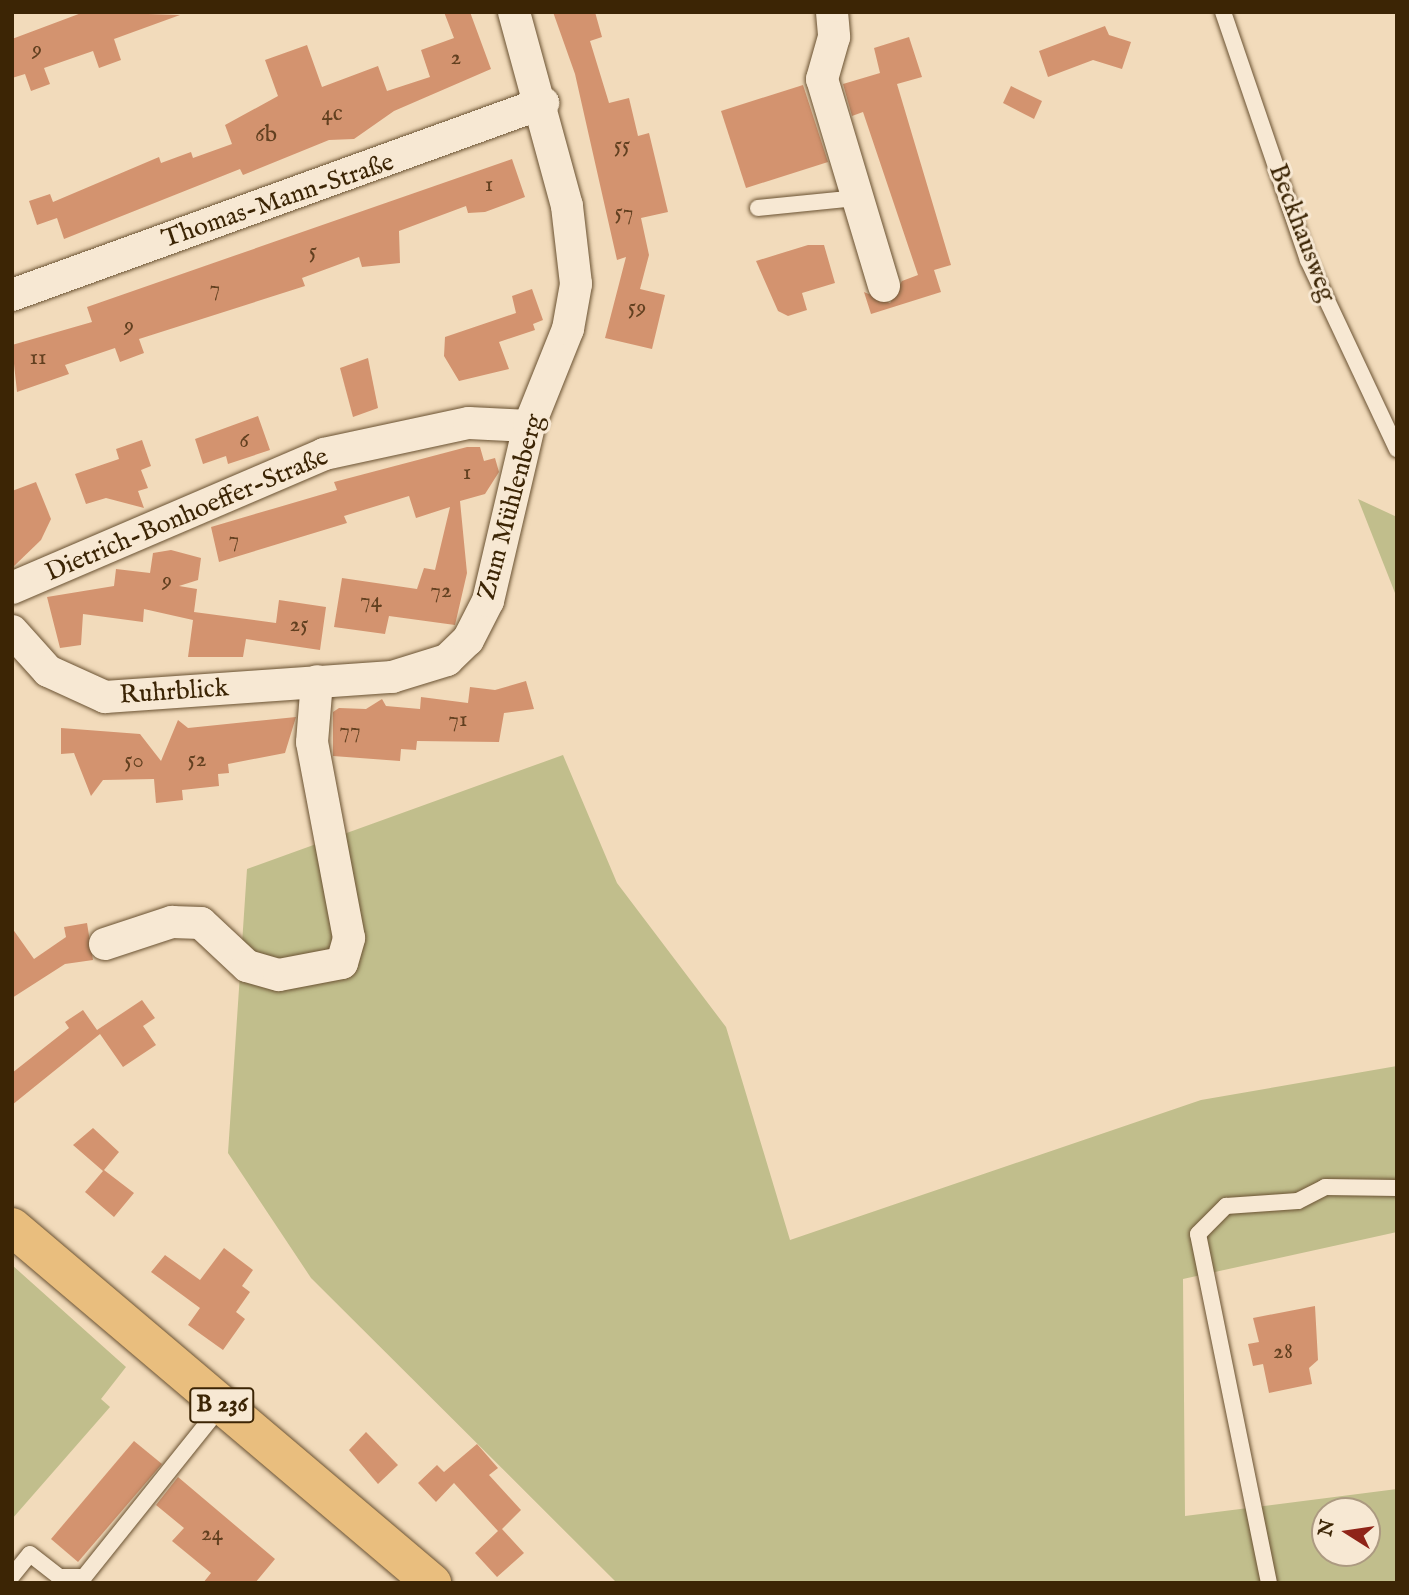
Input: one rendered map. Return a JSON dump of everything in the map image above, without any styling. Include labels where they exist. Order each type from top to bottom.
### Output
[{"type":"main road","name":"B 236","points":[[12,1227],[432,1583]]},
{"type":"street","name":"Zum Mühlenberg","points":[[317,681],[421,671],[468,640],[488,601],[529,426],[568,329],[576,284],[543,103],[514,12]]},
{"type":"street","points":[[832,12],[834,37],[821,79],[884,286]]},
{"type":"street","name":"Thomas-Mann-Straße","points":[[12,295],[543,103]]},
{"type":"street","name":"Dietrich-Bonhoeffer-Straße","points":[[12,588],[324,454],[469,423],[529,426]]},
{"type":"street","name":"Ruhrblick","points":[[12,631],[47,671],[104,697],[317,681]]},
{"type":"street","points":[[105,944],[172,922],[201,923],[247,965],[279,975],[342,963],[349,938],[312,742],[317,681]]},
{"type":"lane","name":"Beckhausweg","points":[[1223,12],[1308,260],[1397,449]]},
{"type":"lane","points":[[758,208],[858,198]]},
{"type":"lane","points":[[1269,1583],[1198,1234],[1226,1206],[1298,1201],[1325,1187],[1397,1188]]},
{"type":"lane","points":[[12,1576],[30,1554],[59,1577],[85,1577],[222,1405]]},
{"type":"shaded area","points":[[1358,499],[1397,517],[1397,598]]},
{"type":"shaded area","points":[[563,755],[617,883],[726,1027],[790,1240],[1201,1100],[1397,1066],[1397,1232],[1183,1279],[1185,1516],[1311,1500],[1311,1567],[1381,1567],[1381,1497],[1334,1497],[1397,1489],[1397,1583],[617,1583],[311,1278],[228,1153],[247,869]]},
{"type":"shaded area","points":[[12,1265],[126,1367],[101,1399],[110,1407],[12,1519]]},
{"type":"building","points":[[84,12],[180,15],[114,39],[121,60],[99,68],[93,51],[44,68],[50,84],[31,91],[25,74],[12,78],[12,39]]},
{"type":"building","points":[[444,12],[470,12],[491,69],[394,111],[354,139],[329,140],[243,175],[240,169],[64,239],[57,218],[37,225],[29,201],[50,194],[53,202],[159,157],[161,163],[191,152],[193,158],[232,144],[225,125],[278,96],[265,60],[307,45],[322,87],[378,66],[387,91],[430,77],[421,50],[454,38]]},
{"type":"building","points":[[553,12],[595,12],[602,37],[590,41],[609,103],[629,98],[638,136],[649,133],[668,212],[641,218],[649,255],[640,289],[665,295],[652,349],[605,338],[626,257],[617,260],[575,74]]},
{"type":"building","points":[[1105,26],[1109,35],[1131,42],[1122,69],[1093,60],[1048,77],[1039,51]]},
{"type":"building","points":[[909,37],[922,77],[897,84],[951,265],[934,270],[941,292],[871,314],[864,292],[890,303],[902,281],[918,275],[863,112],[852,116],[843,84],[880,73],[874,48]]},
{"type":"building","points":[[803,85],[828,162],[746,188],[721,111]]},
{"type":"building","points":[[1011,86],[1042,101],[1034,119],[1003,103]]},
{"type":"building","points":[[512,159],[525,197],[485,212],[468,213],[466,206],[399,231],[400,263],[362,267],[359,257],[302,278],[305,286],[139,339],[144,353],[120,362],[115,348],[65,365],[69,374],[17,392],[12,345],[92,322],[87,307]]},
{"type":"building","points":[[808,245],[824,245],[835,283],[802,293],[807,310],[788,316],[778,311],[756,261]]},
{"type":"building","points":[[532,289],[543,320],[533,324],[535,330],[499,342],[509,369],[459,381],[444,356],[445,337],[516,313],[512,296]]},
{"type":"building","points":[[368,358],[378,408],[353,417],[340,368]]},
{"type":"building","points":[[258,416],[270,450],[228,464],[226,456],[203,464],[195,439]]},
{"type":"building","points":[[142,440],[151,466],[141,470],[148,488],[138,491],[144,508],[106,498],[86,504],[75,474],[119,459],[116,449]]},
{"type":"building","points":[[467,447],[480,447],[484,461],[495,458],[499,472],[485,494],[460,501],[467,573],[455,625],[389,616],[385,634],[334,627],[342,578],[417,589],[424,568],[435,570],[450,507],[416,518],[409,496],[344,516],[347,523],[219,562],[211,527],[337,490],[334,482]]},
{"type":"building","points":[[36,482],[51,519],[41,540],[12,568],[12,491]]},
{"type":"building","points":[[171,550],[201,558],[198,580],[179,586],[197,589],[194,612],[276,623],[279,600],[326,607],[320,650],[246,639],[243,657],[188,657],[193,620],[144,609],[143,622],[83,614],[81,645],[60,648],[47,597],[114,586],[116,569],[150,573],[153,553]]},
{"type":"building","points":[[526,681],[534,709],[504,713],[499,742],[417,741],[416,750],[401,749],[400,761],[333,756],[333,712],[339,708],[366,709],[382,699],[386,706],[420,709],[421,697],[468,703],[470,687],[495,690]]},
{"type":"building","points":[[296,717],[285,753],[228,764],[229,773],[218,774],[219,786],[182,790],[183,800],[156,803],[154,779],[103,780],[91,796],[74,753],[61,754],[61,728],[140,734],[161,761],[178,720],[188,728]]},
{"type":"building","points":[[87,923],[93,960],[65,964],[12,998],[12,928],[34,959],[66,937],[64,927]]},
{"type":"building","points":[[142,1000],[155,1018],[143,1026],[156,1045],[123,1067],[100,1034],[12,1105],[12,1073],[69,1028],[65,1022],[83,1010],[97,1030]]},
{"type":"building","points":[[93,1128],[119,1152],[104,1170],[134,1193],[114,1217],[85,1192],[103,1171],[73,1145]]},
{"type":"building","points":[[224,1248],[253,1270],[242,1286],[250,1292],[236,1312],[245,1319],[223,1350],[188,1325],[200,1308],[151,1272],[165,1255],[200,1280]]},
{"type":"building","points":[[1315,1306],[1318,1360],[1309,1368],[1312,1384],[1269,1393],[1263,1364],[1253,1366],[1248,1344],[1259,1342],[1253,1318]]},
{"type":"building","points":[[366,1432],[398,1465],[378,1484],[349,1450]]},
{"type":"building","points":[[134,1441],[162,1464],[78,1562],[51,1539]]},
{"type":"building","points":[[477,1444],[498,1468],[489,1475],[521,1510],[502,1529],[524,1553],[497,1577],[475,1553],[498,1531],[454,1483],[436,1502],[418,1483],[437,1465],[444,1472]]},
{"type":"building","points":[[178,1477],[275,1559],[255,1583],[203,1583],[211,1573],[172,1541],[184,1528],[156,1505]]}]
